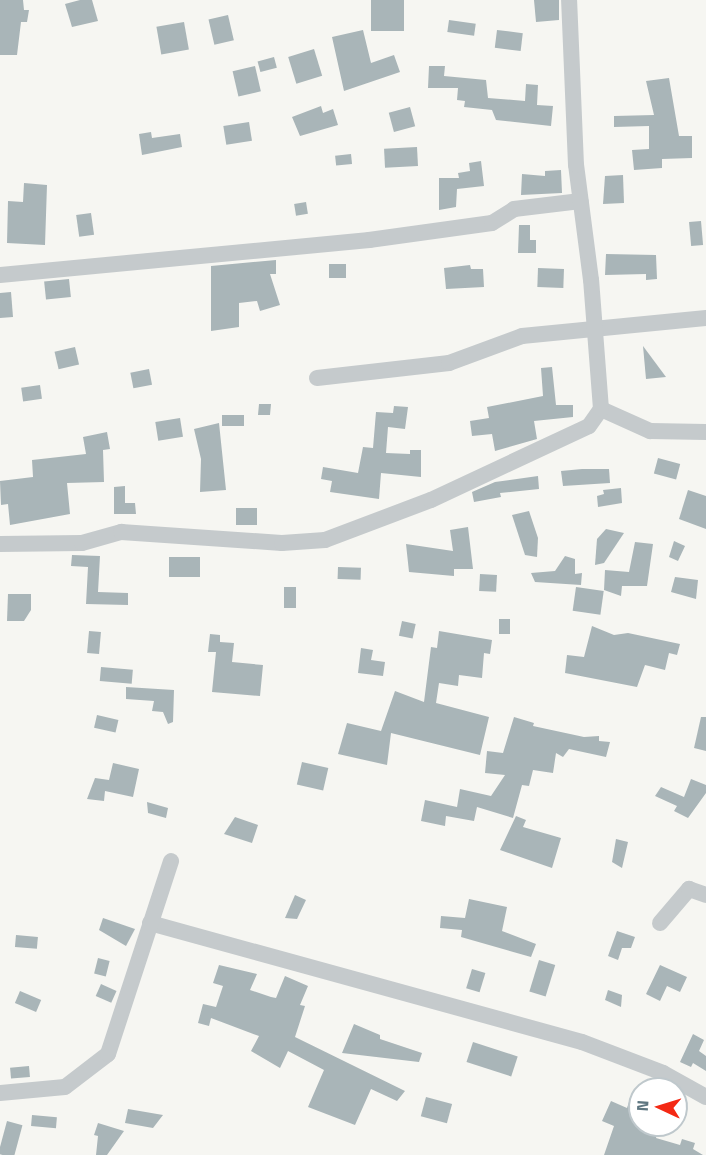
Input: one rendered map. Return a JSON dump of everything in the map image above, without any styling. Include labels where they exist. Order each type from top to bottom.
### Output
[{"type":"street","points":[[0,544],[82,543],[121,532],[282,543],[325,540],[431,500],[485,472],[555,445],[589,426],[600,409],[595,326],[581,201],[569,0]]},
{"type":"street","points":[[0,275],[369,240],[492,223],[514,209],[581,201]]},
{"type":"street","points":[[317,378],[449,363],[522,336],[595,326],[706,318]]},
{"type":"street","points":[[600,409],[650,430],[706,432]]},
{"type":"street","points":[[0,1093],[65,1087],[108,1054],[171,861]]},
{"type":"street","points":[[660,923],[689,889],[706,895]]},
{"type":"street","points":[[150,923],[582,1042],[663,1073],[706,1097]]},
{"type":"building","points":[[0,0],[23,0],[24,10],[29,10],[27,22],[21,22],[17,55],[0,55]]},
{"type":"building","points":[[92,0],[98,21],[72,27],[65,4]]},
{"type":"building","points":[[371,0],[404,0],[404,31],[371,31]]},
{"type":"building","points":[[534,0],[559,0],[559,20],[536,22]]},
{"type":"building","points":[[228,15],[234,40],[214,45],[209,19]]},
{"type":"building","points":[[449,20],[476,24],[474,36],[447,32]]},
{"type":"building","points":[[184,22],[189,50],[161,54],[156,27]]},
{"type":"building","points":[[363,30],[371,63],[394,55],[400,72],[344,91],[332,37]]},
{"type":"building","points":[[497,30],[523,33],[521,51],[495,48]]},
{"type":"building","points":[[314,49],[322,76],[296,84],[288,57]]},
{"type":"building","points":[[274,57],[277,68],[260,72],[258,61]]},
{"type":"building","points":[[255,66],[261,91],[238,97],[233,71]]},
{"type":"building","points":[[429,66],[445,66],[444,76],[486,80],[488,98],[525,101],[526,84],[538,85],[537,105],[553,106],[551,126],[496,120],[492,110],[464,107],[465,101],[457,100],[458,88],[428,88]]},
{"type":"building","points":[[669,78],[679,136],[692,136],[692,158],[662,159],[662,168],[634,170],[632,150],[649,149],[649,126],[614,127],[614,116],[654,115],[646,81]]},
{"type":"building","points":[[321,106],[323,113],[333,109],[338,125],[300,136],[292,117]]},
{"type":"building","points":[[410,107],[415,126],[394,132],[389,113]]},
{"type":"building","points":[[249,122],[252,141],[226,145],[223,126]]},
{"type":"building","points":[[151,132],[152,138],[180,134],[182,147],[142,155],[139,134]]},
{"type":"building","points":[[417,147],[418,166],[385,168],[384,149]]},
{"type":"building","points":[[351,154],[352,164],[336,166],[335,156]]},
{"type":"building","points":[[481,161],[484,186],[457,189],[456,207],[439,210],[439,178],[459,178],[458,173],[470,171],[469,163]]},
{"type":"building","points":[[561,170],[562,193],[521,195],[522,174],[545,176],[545,171]]},
{"type":"building","points":[[623,175],[624,203],[603,204],[605,176]]},
{"type":"building","points":[[24,183],[47,185],[45,245],[7,243],[8,201],[23,202]]},
{"type":"building","points":[[306,202],[308,214],[296,216],[294,204]]},
{"type":"building","points":[[91,213],[94,235],[79,237],[76,215]]},
{"type":"building","points":[[701,221],[703,245],[691,246],[689,222]]},
{"type":"building","points":[[519,225],[530,225],[530,240],[536,240],[536,253],[518,253]]},
{"type":"building","points":[[606,254],[656,255],[657,279],[646,280],[646,274],[605,275]]},
{"type":"building","points":[[276,260],[276,274],[270,274],[280,305],[260,311],[257,301],[239,303],[239,327],[211,331],[211,266]]},
{"type":"building","points":[[329,264],[346,264],[346,278],[329,278]]},
{"type":"building","points":[[470,265],[471,269],[483,269],[484,287],[446,289],[444,268]]},
{"type":"building","points":[[538,268],[564,269],[563,288],[537,287]]},
{"type":"building","points":[[69,279],[71,297],[46,300],[44,282]]},
{"type":"building","points":[[11,292],[13,317],[0,318],[0,293]]},
{"type":"building","points":[[643,346],[666,377],[646,379]]},
{"type":"building","points":[[75,347],[79,365],[59,369],[55,352]]},
{"type":"building","points":[[552,367],[556,405],[573,405],[573,417],[534,421],[537,439],[495,451],[492,434],[472,436],[470,421],[489,418],[487,407],[543,396],[541,368]]},
{"type":"building","points":[[149,369],[152,385],[133,388],[130,373]]},
{"type":"building","points":[[40,385],[42,399],[23,402],[21,388]]},
{"type":"building","points":[[259,404],[271,404],[270,415],[258,415]]},
{"type":"building","points":[[394,406],[408,407],[405,429],[388,427],[386,453],[410,454],[410,450],[421,450],[421,477],[381,473],[379,499],[330,492],[332,481],[321,479],[323,467],[358,473],[363,447],[373,448],[376,412],[393,413]]},
{"type":"building","points":[[222,415],[244,415],[244,426],[222,426]]},
{"type":"building","points":[[180,418],[183,437],[158,441],[155,422]]},
{"type":"building","points":[[219,423],[226,490],[200,492],[201,459],[194,429]]},
{"type":"building","points":[[107,432],[110,449],[103,450],[104,482],[67,483],[70,514],[10,525],[8,504],[1,505],[0,481],[33,477],[32,460],[86,454],[83,437]]},
{"type":"building","points":[[658,458],[680,464],[676,479],[654,473]]},
{"type":"building","points":[[609,469],[610,483],[563,486],[561,471]]},
{"type":"building","points":[[538,476],[539,489],[500,493],[501,497],[474,502],[472,492],[495,482]]},
{"type":"building","points":[[125,486],[125,503],[135,503],[136,514],[114,514],[114,487]]},
{"type":"building","points":[[621,488],[622,503],[598,507],[597,496],[604,494],[603,490]]},
{"type":"building","points":[[688,490],[706,496],[706,529],[679,519]]},
{"type":"building","points":[[236,508],[257,508],[257,525],[236,525]]},
{"type":"building","points":[[529,511],[538,538],[537,557],[525,555],[512,515]]},
{"type":"building","points":[[468,527],[473,569],[454,569],[454,576],[409,572],[406,544],[453,551],[450,530]]},
{"type":"building","points":[[606,529],[624,533],[604,563],[595,565],[597,539]]},
{"type":"building","points":[[674,541],[685,546],[678,561],[669,557]]},
{"type":"building","points":[[635,542],[653,544],[647,586],[622,586],[621,596],[604,590],[605,570],[629,572]]},
{"type":"building","points":[[72,555],[100,556],[98,592],[128,593],[128,605],[86,604],[88,567],[71,566]]},
{"type":"building","points":[[565,556],[575,559],[575,574],[582,573],[581,585],[535,582],[531,573],[555,571]]},
{"type":"building","points":[[169,557],[200,557],[200,577],[169,577]]},
{"type":"building","points":[[338,567],[361,568],[361,580],[338,579]]},
{"type":"building","points":[[480,574],[497,575],[496,592],[479,591]]},
{"type":"building","points":[[675,577],[698,580],[696,599],[671,592]]},
{"type":"building","points":[[284,587],[296,587],[296,608],[284,608]]},
{"type":"building","points":[[576,587],[604,591],[600,615],[573,611]]},
{"type":"building","points":[[8,594],[31,594],[31,610],[24,621],[7,621]]},
{"type":"building","points":[[499,619],[510,619],[510,634],[499,634]]},
{"type":"building","points":[[402,621],[416,624],[413,639],[399,636]]},
{"type":"building","points":[[592,626],[614,635],[628,633],[680,644],[677,655],[669,653],[665,670],[645,665],[637,687],[565,673],[567,655],[584,657]]},
{"type":"building","points":[[89,631],[101,632],[99,654],[87,653]]},
{"type":"building","points":[[439,631],[492,640],[490,654],[484,653],[482,678],[459,675],[458,686],[439,683],[436,703],[489,717],[480,755],[391,733],[387,765],[338,754],[347,723],[381,731],[395,691],[424,702],[431,647],[437,648]]},
{"type":"building","points":[[210,634],[220,635],[220,642],[234,643],[232,662],[263,665],[260,696],[212,692],[216,652],[208,652]]},
{"type":"building","points":[[361,648],[373,650],[371,660],[385,662],[383,676],[358,673]]},
{"type":"building","points":[[101,667],[133,670],[132,684],[100,681]]},
{"type":"building","points":[[126,687],[174,690],[173,722],[168,724],[163,712],[152,711],[154,701],[126,699]]},
{"type":"building","points":[[97,715],[118,720],[116,733],[94,728]]},
{"type":"building","points":[[514,717],[534,723],[533,726],[584,737],[599,736],[599,741],[610,742],[606,757],[569,749],[563,757],[556,753],[553,773],[533,770],[529,786],[522,785],[513,818],[477,807],[474,821],[446,816],[445,826],[421,821],[425,800],[457,807],[460,789],[491,796],[505,775],[485,773],[487,751],[503,753]]},
{"type":"building","points":[[701,717],[706,717],[706,751],[694,748]]},
{"type":"building","points":[[302,762],[328,768],[323,790],[297,784]]},
{"type":"building","points":[[113,763],[139,769],[133,797],[105,791],[104,801],[87,799],[95,778],[109,780]]},
{"type":"building","points":[[691,779],[706,785],[706,793],[688,818],[674,811],[677,806],[655,796],[661,787],[684,797]]},
{"type":"building","points":[[147,802],[168,808],[166,818],[148,813]]},
{"type":"building","points":[[516,816],[526,820],[523,827],[561,838],[552,868],[500,850]]},
{"type":"building","points":[[235,817],[258,825],[252,843],[224,834]]},
{"type":"building","points":[[616,839],[628,842],[622,868],[612,862]]},
{"type":"building","points":[[295,895],[306,900],[297,919],[285,918]]},
{"type":"building","points":[[469,899],[507,907],[502,931],[536,944],[531,957],[461,937],[462,930],[440,928],[441,916],[465,918]]},
{"type":"building","points":[[103,918],[135,929],[126,946],[99,930]]},
{"type":"building","points":[[617,931],[635,937],[631,948],[622,948],[618,960],[608,956]]},
{"type":"building","points":[[16,935],[38,937],[37,949],[15,947]]},
{"type":"building","points":[[98,958],[110,961],[106,976],[94,974]]},
{"type":"building","points":[[539,960],[555,965],[546,997],[529,992]]},
{"type":"building","points":[[219,965],[257,974],[250,990],[271,997],[276,998],[285,976],[308,986],[300,1005],[305,1006],[295,1037],[405,1091],[397,1101],[371,1089],[355,1125],[308,1107],[324,1070],[288,1051],[280,1068],[251,1051],[259,1036],[211,1018],[209,1026],[198,1023],[203,1004],[216,1007],[223,986],[213,983]]},
{"type":"building","points":[[660,965],[687,977],[680,992],[667,986],[660,1001],[646,994]]},
{"type":"building","points":[[472,969],[485,973],[480,992],[466,988]]},
{"type":"building","points":[[101,984],[117,991],[111,1003],[96,996]]},
{"type":"building","points":[[608,990],[622,995],[621,1007],[605,1000]]},
{"type":"building","points":[[20,991],[41,1000],[36,1012],[15,1003]]},
{"type":"building","points":[[354,1024],[380,1035],[380,1039],[422,1053],[419,1062],[342,1053]]},
{"type":"building","points":[[693,1034],[704,1040],[699,1051],[706,1056],[706,1071],[693,1063],[691,1067],[680,1062]]},
{"type":"building","points":[[473,1042],[518,1057],[511,1076],[467,1062]]},
{"type":"building","points":[[29,1066],[30,1077],[11,1079],[10,1068]]},
{"type":"building","points":[[426,1097],[452,1104],[447,1123],[421,1116]]},
{"type":"building","points":[[611,1101],[627,1108],[628,1105],[628,1137],[656,1137],[680,1145],[682,1139],[695,1143],[693,1149],[703,1155],[604,1155],[614,1126],[602,1121]]},
{"type":"building","points":[[128,1109],[163,1115],[153,1128],[125,1123]]},
{"type":"building","points":[[32,1115],[57,1117],[56,1128],[31,1126]]},
{"type":"building","points":[[7,1121],[22,1125],[14,1155],[0,1154]]},
{"type":"building","points":[[98,1123],[124,1131],[107,1155],[96,1155],[98,1136],[94,1135]]}]
